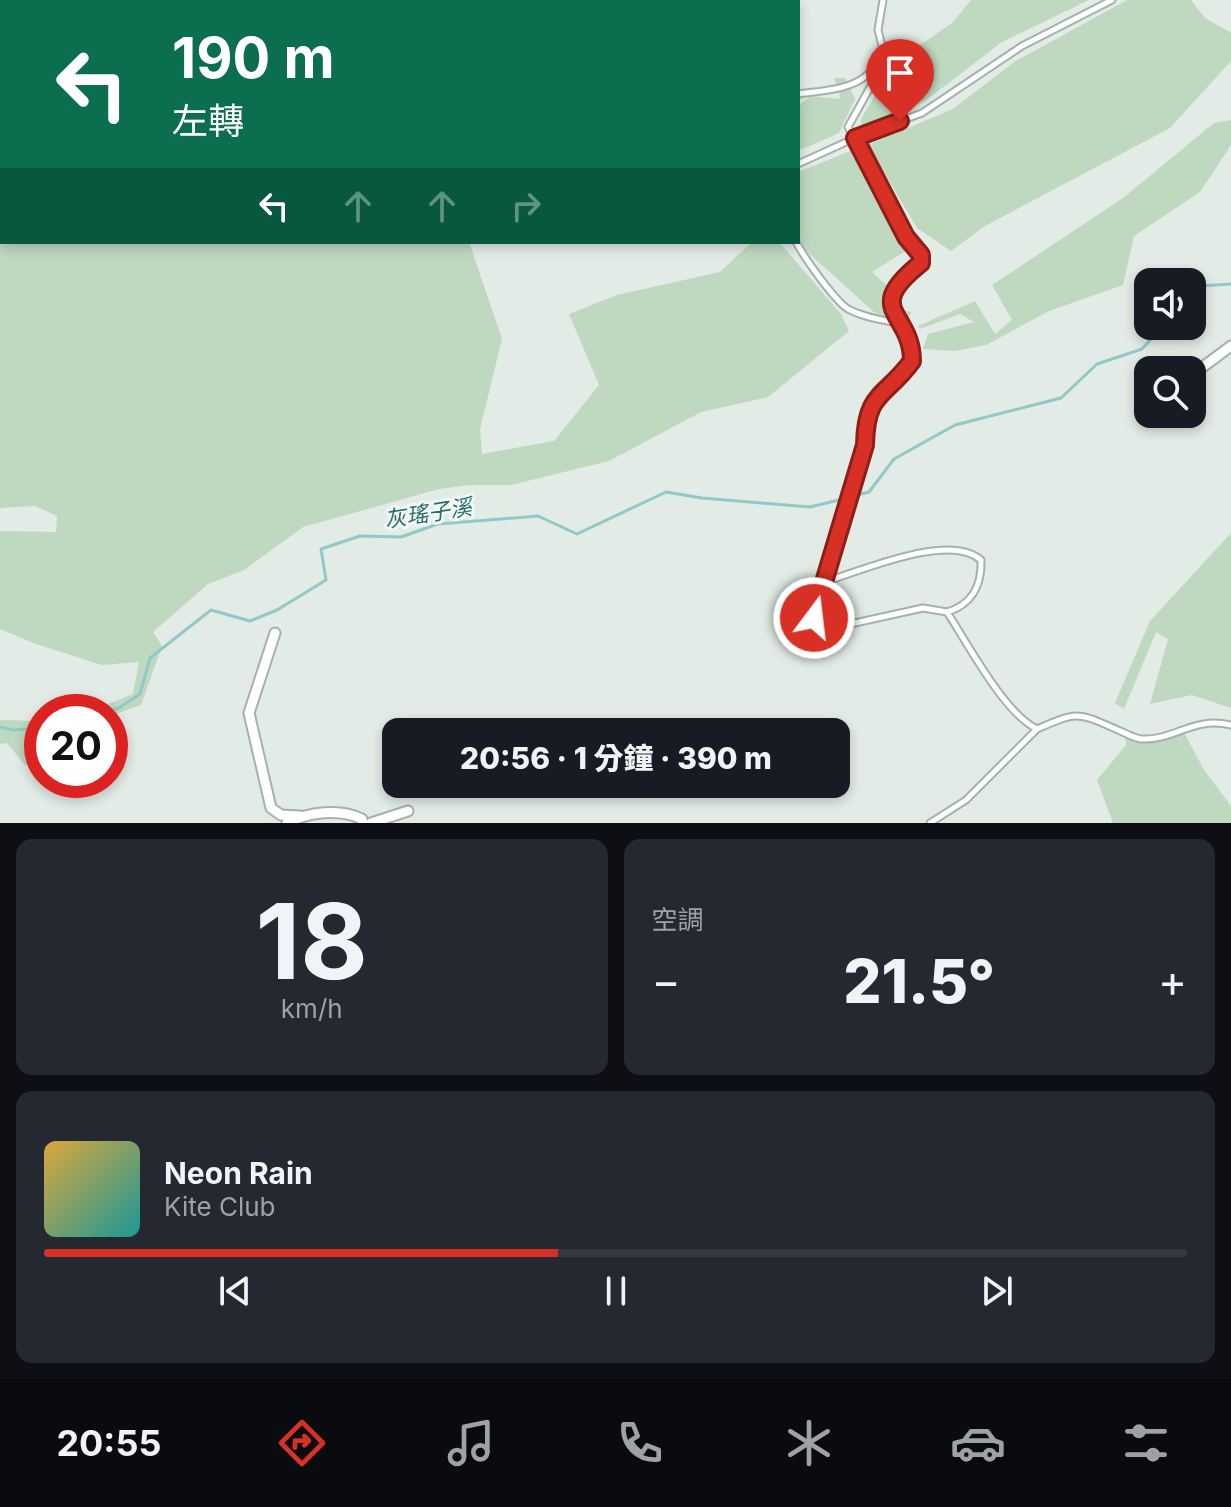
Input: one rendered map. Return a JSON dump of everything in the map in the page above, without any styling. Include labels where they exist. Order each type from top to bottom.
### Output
[{"type":"street","points":[[1206,365],[1231,346]]},
{"type":"street","points":[[275,633],[249,713],[271,808],[281,815],[350,813],[362,819],[363,823]]},
{"type":"street","points":[[371,823],[408,811]]},
{"type":"street","points":[[287,823],[300,816]]},
{"type":"lane","points":[[824,582],[905,556],[951,548],[964,550],[981,560],[971,599],[960,608],[947,612],[923,608],[823,630],[814,618],[813,605],[824,582],[865,445],[866,423],[873,401],[912,361],[912,345],[898,323],[891,301],[896,286],[921,263],[921,255],[906,237],[848,127],[882,66],[884,54],[878,30],[883,0]]},
{"type":"lane","points":[[800,163],[922,113],[1022,46],[1112,0]]},
{"type":"lane","points":[[800,94],[834,89],[859,80],[884,54]]},
{"type":"lane","points":[[797,244],[846,308],[898,323]]},
{"type":"lane","points":[[947,612],[990,681],[1028,725],[1037,729]]},
{"type":"lane","points":[[930,823],[966,800],[1037,729],[1069,716],[1093,717],[1139,739],[1163,736],[1195,724],[1216,722],[1231,725]]},
{"type":"green space","points":[[971,0],[1089,0],[1002,42],[925,101],[862,129],[861,119],[895,62],[952,23]]},
{"type":"green space","points":[[1127,0],[1191,0],[1205,18],[1231,33],[1231,61],[1170,128],[985,226],[951,251],[917,228],[868,145],[953,109],[1014,62]]},
{"type":"green space","points":[[834,78],[845,78],[855,99],[839,133],[800,150],[800,104],[811,96],[841,99]]},
{"type":"green space","points":[[1231,120],[1231,145],[1200,192],[1134,236],[1123,285],[1049,311],[986,345],[955,351],[923,349],[928,334],[974,322],[960,314],[920,329],[918,326],[975,301],[995,334],[1012,320],[992,285],[1123,198],[1214,123]]},
{"type":"green space","points":[[853,150],[899,241],[907,250],[872,272],[893,291],[881,299],[892,307],[911,312],[908,324],[874,312],[804,249],[800,240],[800,171]]},
{"type":"green space","points":[[0,244],[470,244],[502,339],[480,429],[482,454],[554,441],[599,385],[569,314],[617,295],[720,272],[750,244],[781,244],[841,314],[849,331],[768,397],[701,412],[609,461],[511,485],[439,489],[303,527],[244,570],[208,584],[153,632],[162,646],[141,705],[128,710],[128,696],[133,694],[139,662],[102,665],[0,629],[0,531],[56,532],[57,516],[35,506],[0,508]]},
{"type":"green space","points":[[1231,533],[1231,708],[1192,695],[1150,704],[1168,639],[1156,632],[1124,709],[1115,703],[1150,621]]},
{"type":"green space","points":[[0,720],[24,721],[24,764],[7,743],[0,744]]},
{"type":"green space","points":[[1183,731],[1204,770],[1231,806],[1231,823],[1113,823],[1097,780],[1126,745],[1125,734],[1161,740]]},
{"type":"waterway","name":"灰瑤子溪","points":[[1206,286],[1231,284]]},
{"type":"waterway","name":"灰瑤子溪","points":[[857,495],[869,492],[894,459],[955,425],[1061,398],[1097,364],[1142,349],[1150,340]]},
{"type":"waterway","name":"灰瑤子溪","points":[[128,702],[140,694],[150,658],[211,610],[250,621],[277,610],[326,580],[321,549],[360,536],[401,537],[438,524],[538,516],[577,534],[666,492],[810,507],[839,500]]},
{"type":"waterway","name":"灰瑤子溪","points":[[0,727],[24,729]]},
{"type":"route","points":[[814,618],[813,605],[824,582],[865,445],[866,423],[873,401],[912,361],[912,345],[898,323],[891,301],[896,286],[921,263],[921,255],[906,237],[855,138],[900,121]]}]
